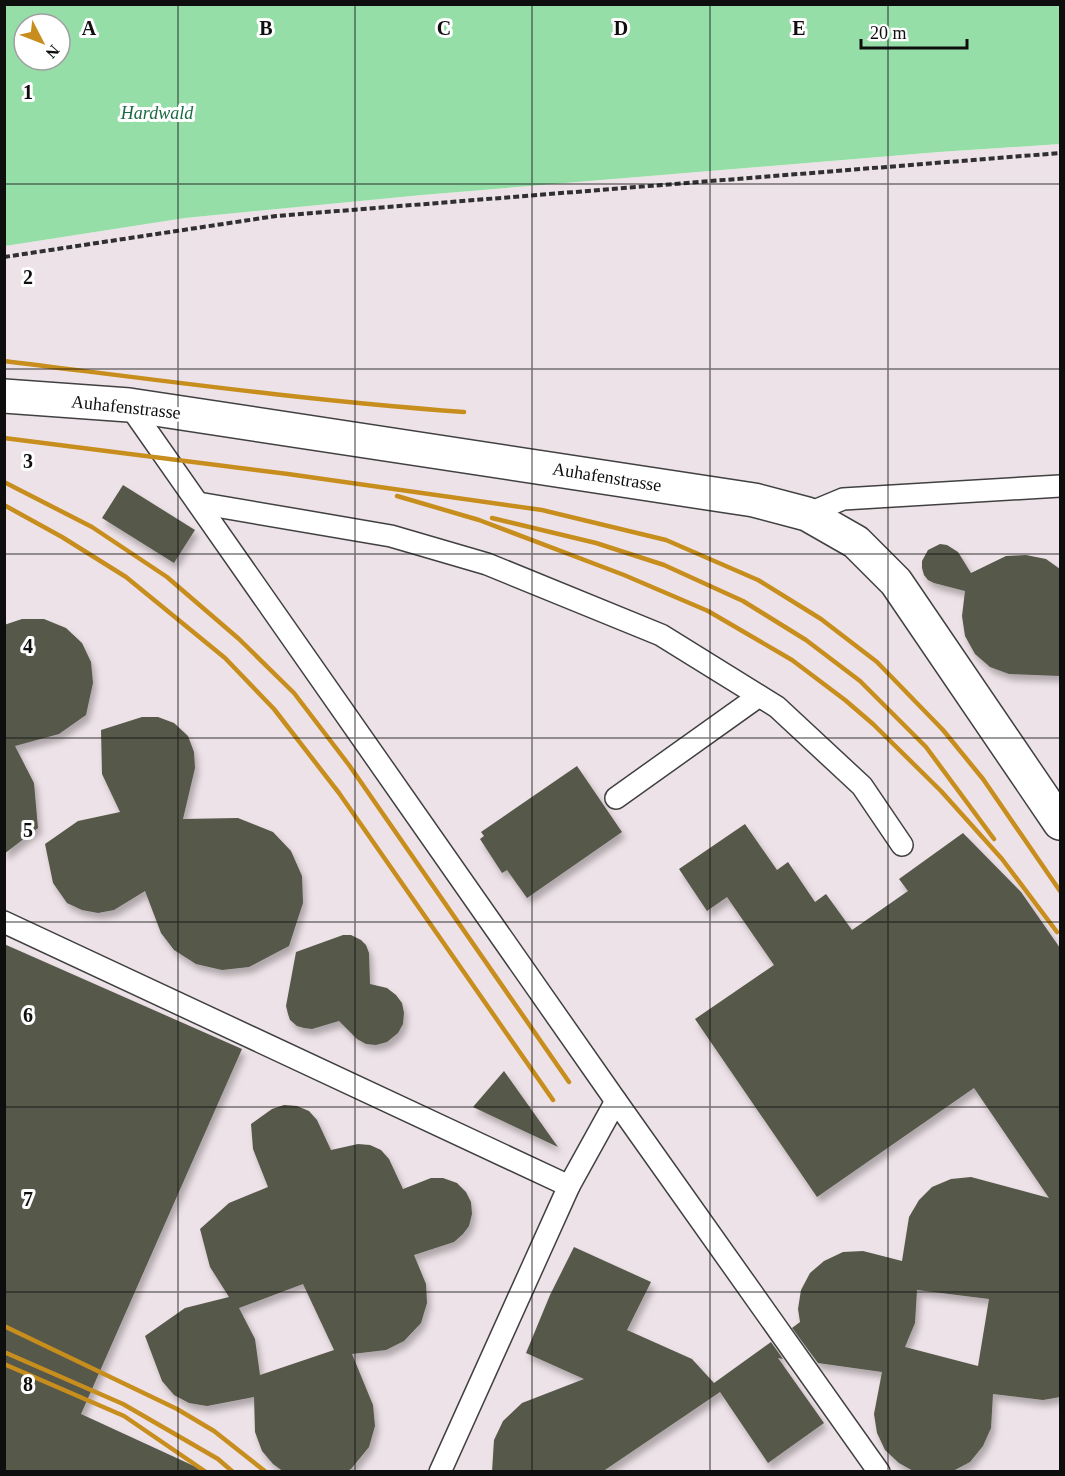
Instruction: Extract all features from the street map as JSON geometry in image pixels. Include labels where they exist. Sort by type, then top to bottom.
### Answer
[{"type":"street","name":"Auhafenstrasse","points":[[4,396],[129,405],[754,500],[807,514],[856,542],[896,582],[1060,823]]},
{"type":"lane","points":[[129,405],[616,1101],[879,1472]]},
{"type":"lane","points":[[807,514],[843,499],[1060,486]]},
{"type":"lane","points":[[198,503],[392,536],[487,564],[661,635],[777,707],[862,786],[902,845]]},
{"type":"lane","points":[[616,798],[759,696]]},
{"type":"lane","points":[[4,922],[569,1186]]},
{"type":"lane","points":[[440,1472],[569,1186],[616,1101]]},
{"type":"path","points":[[4,257],[276,216],[1060,153]]},
{"type":"shaded area","points":[[1060,144],[1060,1471],[5,1472],[5,246],[185,218],[422,195]]},
{"type":"green space","name":"Hardwald","points":[[5,4],[1060,5],[1060,144],[422,195],[185,218],[5,246]]},
{"type":"building","points":[[123,485],[195,530],[174,563],[102,518]]},
{"type":"building","points":[[940,544],[947,545],[958,552],[971,573],[1006,556],[1026,555],[1046,559],[1060,569],[1060,676],[1009,674],[990,667],[975,654],[965,636],[962,616],[965,591],[934,583],[924,575],[922,561],[928,550]]},
{"type":"building","points":[[22,619],[44,619],[66,628],[82,643],[91,662],[93,683],[86,715],[59,734],[15,746],[34,783],[38,828],[4,854],[4,625]]},
{"type":"building","points":[[142,717],[158,717],[174,723],[188,736],[194,752],[195,768],[183,819],[238,818],[273,832],[291,851],[302,876],[303,903],[289,946],[249,967],[222,970],[196,964],[174,950],[161,933],[145,891],[114,910],[98,913],[82,910],[67,903],[53,883],[45,844],[78,821],[120,812],[102,774],[101,730]]},
{"type":"building","points":[[577,766],[622,832],[527,898],[507,870],[502,873],[480,839],[484,836],[481,832]]},
{"type":"building","points":[[745,824],[777,870],[788,862],[815,902],[826,894],[852,930],[908,891],[899,879],[963,833],[1021,892],[1060,948],[1060,1397],[1043,1400],[993,1394],[991,1428],[983,1446],[970,1462],[953,1471],[915,1472],[899,1463],[885,1450],[877,1433],[874,1414],[882,1372],[818,1363],[792,1328],[800,1322],[798,1309],[801,1290],[810,1273],[824,1261],[843,1252],[863,1251],[902,1261],[909,1217],[919,1200],[932,1187],[951,1179],[971,1177],[1049,1198],[974,1088],[817,1197],[695,1019],[774,965],[727,897],[707,911],[679,869]],"holes":[[[917,1290],[989,1299],[978,1366],[905,1347],[915,1323]]]},
{"type":"building","points":[[343,935],[351,935],[366,945],[369,953],[370,984],[387,988],[402,1003],[403,1024],[398,1033],[387,1042],[376,1045],[366,1044],[357,1039],[339,1021],[312,1029],[297,1026],[290,1020],[286,1006],[296,952]]},
{"type":"building","points":[[4,944],[242,1049],[81,1414],[207,1472],[4,1472]]},
{"type":"building","points":[[504,1071],[558,1147],[473,1107]]},
{"type":"building","points":[[284,1105],[297,1106],[309,1111],[317,1120],[331,1150],[358,1144],[370,1145],[381,1150],[389,1159],[403,1189],[431,1178],[443,1178],[457,1183],[466,1192],[471,1202],[472,1214],[469,1226],[463,1234],[454,1242],[414,1255],[426,1284],[427,1303],[421,1323],[404,1341],[386,1350],[352,1354],[373,1405],[375,1426],[369,1447],[351,1469],[345,1472],[284,1472],[273,1464],[262,1451],[255,1432],[254,1397],[207,1406],[189,1403],[174,1395],[162,1381],[145,1336],[185,1308],[229,1297],[210,1267],[200,1229],[229,1203],[268,1187],[253,1149],[251,1124],[272,1109]],"holes":[[[303,1284],[334,1350],[260,1375],[255,1339],[239,1308]]]},
{"type":"building","points":[[574,1247],[651,1282],[627,1330],[692,1359],[714,1383],[771,1342],[783,1359],[778,1358],[824,1423],[768,1463],[720,1392],[602,1472],[492,1472],[494,1440],[503,1421],[522,1403],[584,1379],[526,1353],[550,1295]]},
{"type":"railway","points":[[4,361],[291,396],[464,412]]},
{"type":"railway","points":[[4,438],[288,474],[542,510],[666,540],[758,580],[821,619],[877,662],[943,730],[983,779],[1060,891]]},
{"type":"railway","points":[[4,482],[92,527],[167,577],[239,639],[294,693],[349,765],[569,1082]]},
{"type":"railway","points":[[397,496],[479,520],[624,575],[708,611],[792,660],[873,724],[941,791],[1002,859],[1057,932]]},
{"type":"railway","points":[[4,505],[62,537],[126,577],[225,658],[274,709],[339,793],[553,1100]]},
{"type":"railway","points":[[492,518],[596,543],[664,565],[743,601],[806,640],[860,681],[926,747],[994,839]]},
{"type":"railway","points":[[4,1326],[177,1409],[214,1431],[266,1472]]},
{"type":"railway","points":[[4,1352],[123,1404],[218,1459],[233,1472]]},
{"type":"railway","points":[[4,1364],[124,1416],[206,1472]]}]
